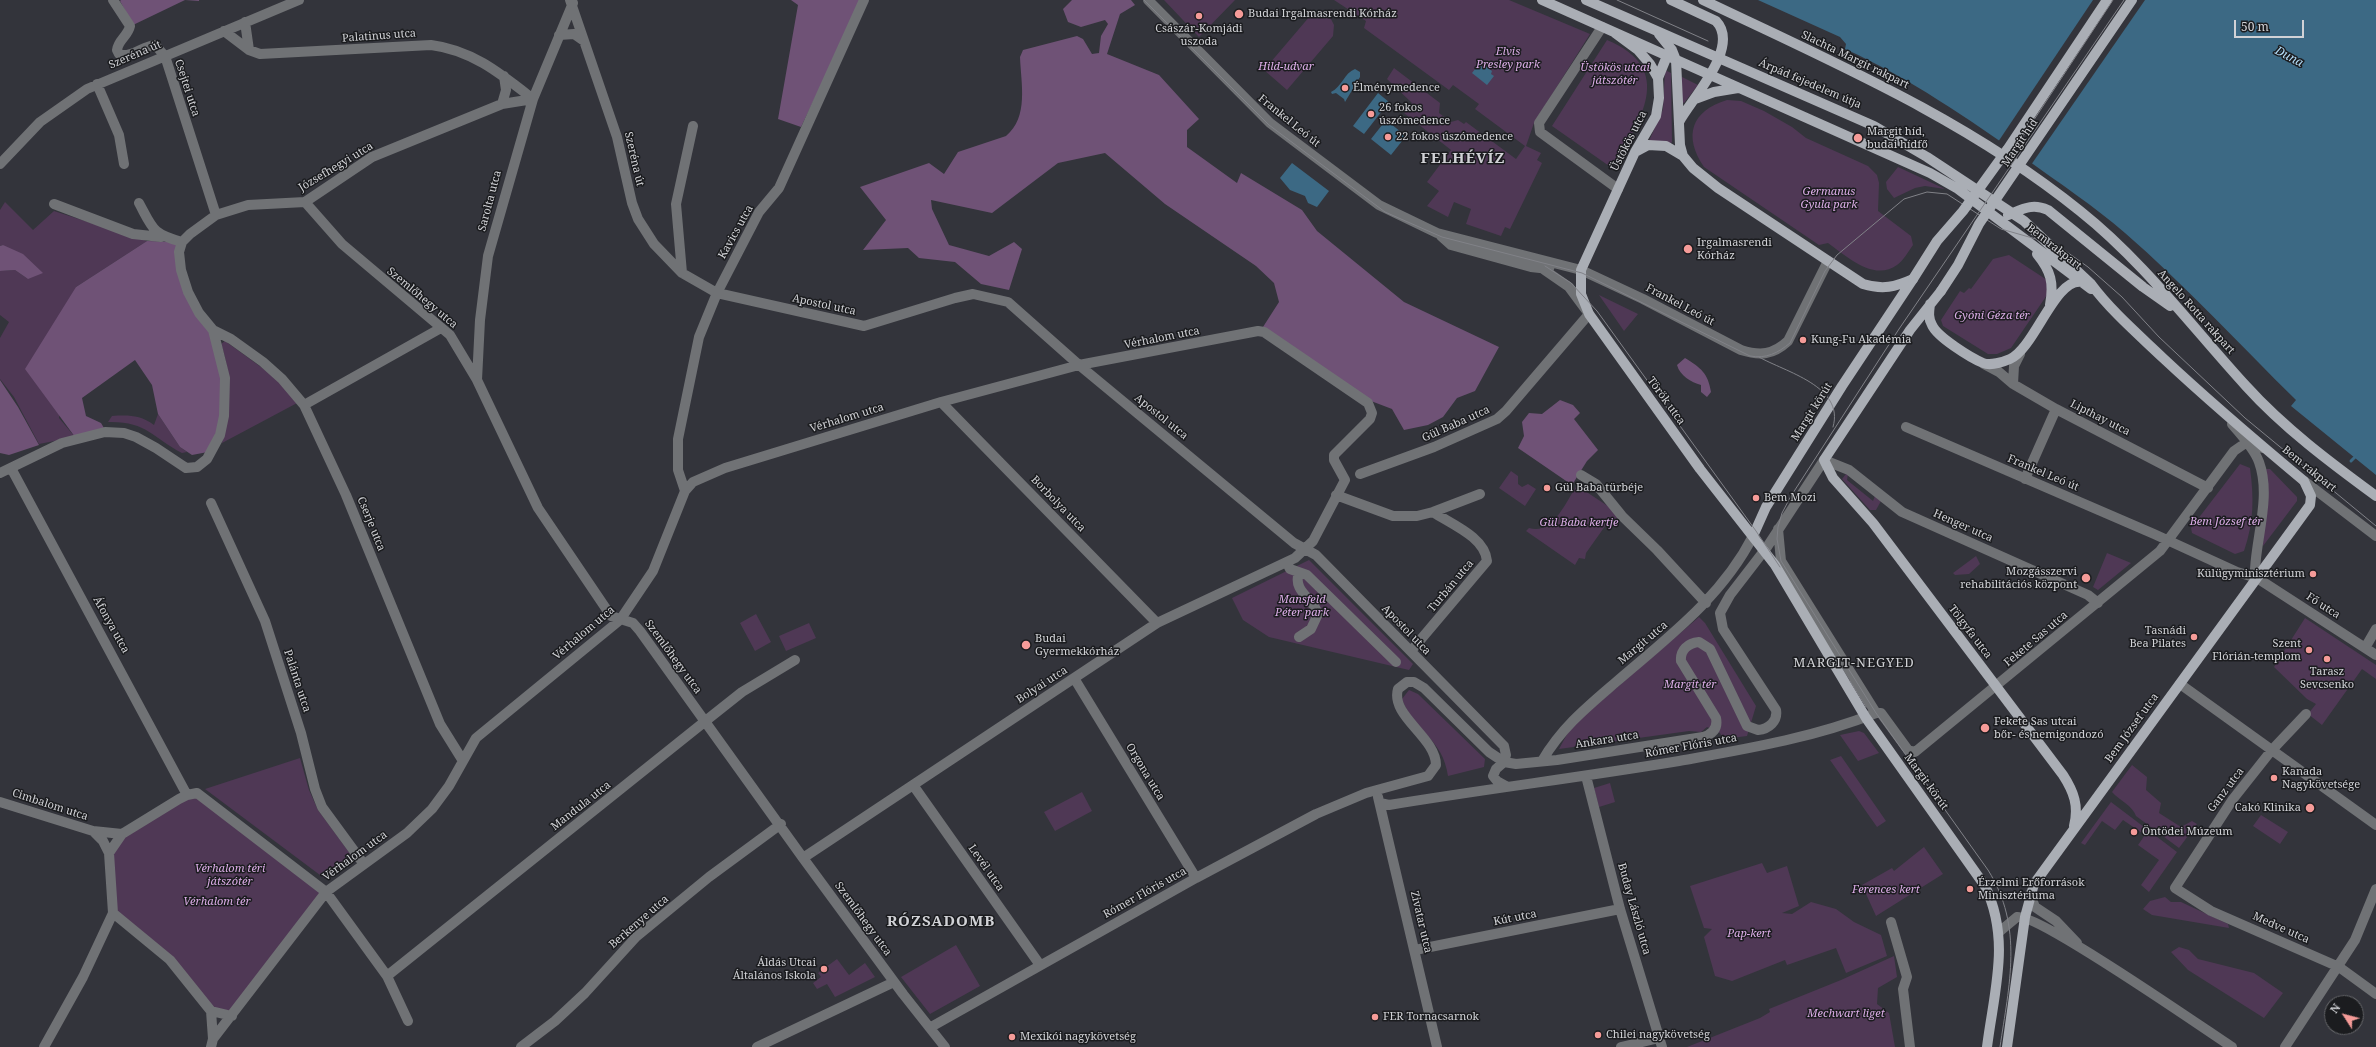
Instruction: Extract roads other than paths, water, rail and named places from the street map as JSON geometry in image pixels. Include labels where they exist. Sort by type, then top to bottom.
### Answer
[{"type":"main road","points":[[1542,0],[1614,33],[1672,55],[1709,75],[1930,173],[1958,189],[1997,218],[2013,213],[2026,206],[2038,206],[2048,210],[2143,287],[2177,309]]},
{"type":"main road","name":"Árpád fejedelem útja","points":[[1586,0],[1874,126],[2013,213]]},
{"type":"main road","points":[[1671,0],[1710,17],[1721,26],[1724,41],[1719,58],[1695,99],[1679,122]]},
{"type":"main road","name":"Slachta Margit rakpart","points":[[1702,0],[1894,91],[1993,149]]},
{"type":"main road","name":"Margit híd","points":[[1902,287],[1913,279],[1937,241],[1963,211],[1995,168],[2107,0]]},
{"type":"main road","name":"Margit híd","points":[[1931,304],[1958,265],[1983,217],[2132,0]]},
{"type":"main road","points":[[1655,30],[1672,55],[1683,156]]},
{"type":"main road","points":[[1614,33],[1642,54],[1658,78],[1672,55],[1697,48]]},
{"type":"main road","name":"Üstökös utca","points":[[1581,270],[1635,152],[1656,116],[1659,98],[1658,78]]},
{"type":"main road","points":[[1695,99],[1714,92],[1739,88]]},
{"type":"main road","points":[[1635,152],[1657,144],[1666,146],[1683,156],[1693,168],[1718,188],[1863,284],[1880,289],[1902,287]]},
{"type":"main road","name":"Angelo Rotta rakpart","points":[[1993,149],[2033,176],[2081,212],[2138,266],[2247,388],[2287,425],[2376,496]]},
{"type":"main road","name":"Bem rakpart","points":[[2013,213],[2091,284],[2098,294],[2144,340],[2228,419],[2268,450],[2304,481]]},
{"type":"main road","name":"Bem rakpart","points":[[1997,218],[2078,281],[2098,294]]},
{"type":"main road","points":[[2025,240],[2046,265],[2050,274],[2053,291],[2049,310]]},
{"type":"main road","name":"Török utca","points":[[1581,270],[1581,294],[1589,314],[1700,469],[1753,536]]},
{"type":"main road","points":[[1931,304],[1929,316],[1936,332],[1984,364],[2010,360],[2020,354],[2049,310],[2067,287],[2078,281],[2091,284]]},
{"type":"main road","name":"Margit körút","points":[[1902,287],[1766,507],[1753,536],[1764,550],[1866,718],[1976,871],[1992,901],[1999,932],[1998,965],[1987,1047]]},
{"type":"main road","points":[[1824,460],[1910,330],[1931,304]]},
{"type":"main road","name":"Tölgyfa utca","points":[[1824,460],[1833,478],[1873,523],[2071,787],[2077,808],[2074,828]]},
{"type":"main road","points":[[2257,578],[2310,505],[2311,496],[2304,481]]},
{"type":"main road","name":"Bem József utca","points":[[2030,894],[2039,875],[2257,578]]},
{"type":"main road","points":[[2007,1047],[2025,917],[2030,894]]},
{"type":"street","name":"Csejtei utca","points":[[113,0],[130,26],[129,32],[118,45],[117,50],[123,56],[155,45],[165,56],[216,215]]},
{"type":"street","name":"Szeréna út","points":[[0,164],[40,122],[67,102],[97,84],[299,0]]},
{"type":"street","name":"Kavics utca","points":[[685,491],[678,470],[678,440],[699,337],[717,293],[759,212],[779,188],[864,0]]},
{"type":"street","name":"Frankel Leó út","points":[[1148,0],[1252,106],[1280,131],[1379,205],[1437,233],[1581,270],[1643,299],[1741,350],[1754,354],[1770,353],[1788,341],[1828,261]]},
{"type":"street","name":"Szeréna út","points":[[572,2],[617,137],[632,203],[638,219],[654,244],[682,273],[717,293]]},
{"type":"street","name":"Sarolta utca","points":[[477,380],[480,320],[488,256],[533,99],[572,2]]},
{"type":"street","points":[[245,22],[249,50]]},
{"type":"street","points":[[1602,27],[1539,123],[1539,128],[1540,132],[1618,189]]},
{"type":"street","name":"Palatinus utca","points":[[224,30],[249,50],[260,54],[437,46],[449,47],[467,54],[504,76],[533,99]]},
{"type":"street","points":[[559,35],[574,34],[584,41]]},
{"type":"street","points":[[502,104],[506,90],[504,76]]},
{"type":"street","points":[[97,84],[119,135],[124,164]]},
{"type":"street","name":"Józsefhegyi utca","points":[[182,242],[190,234],[216,215],[248,205],[305,202],[372,157],[502,104],[533,99]]},
{"type":"street","points":[[682,273],[676,204],[693,126]]},
{"type":"street","name":"Szemlőhegy utca","points":[[305,202],[342,244],[450,335],[477,380],[538,508],[611,616],[633,623],[640,631],[704,722],[781,824],[894,982],[931,1027],[945,1047]]},
{"type":"street","points":[[139,203],[150,225],[160,237]]},
{"type":"street","points":[[0,473],[62,443],[105,432],[124,433],[136,437],[186,468],[197,467],[213,451],[220,435],[224,416],[225,378],[213,330],[199,313],[188,292],[181,270],[179,252],[182,242],[160,237],[133,234],[54,204]]},
{"type":"street","name":"Frankel Leó út","points":[[1437,233],[1451,245],[1543,269],[1581,270]]},
{"type":"street","name":"Frankel Leó út","points":[[1543,269],[1569,287],[1589,314]]},
{"type":"street","name":"Apostol utca","points":[[717,293],[864,326],[955,298],[973,294],[1008,302],[1079,365],[1304,549],[1316,555],[1504,746],[1506,755],[1504,762]]},
{"type":"street","name":"Gül Baba utca","points":[[1360,474],[1434,447],[1496,419],[1506,411],[1589,314]]},
{"type":"street","points":[[304,405],[441,328]]},
{"type":"street","name":"Cserje utca","points":[[213,330],[231,339],[262,362],[282,379],[304,405],[346,495],[440,724],[463,761]]},
{"type":"street","name":"Vérhalom utca","points":[[326,892],[407,833],[432,809],[449,786],[476,738],[620,620],[654,571],[685,491],[693,482],[726,468],[941,402],[1079,365],[1258,331],[1264,332],[1368,404],[1371,408],[1372,414],[1370,419],[1334,455],[1334,460],[1345,480],[1313,541],[1304,549]]},
{"type":"street","points":[[2013,384],[2014,366],[2020,354]]},
{"type":"street","name":"Lipthay utca","points":[[1984,364],[1999,372],[2013,384],[2056,409],[2208,488]]},
{"type":"street","name":"Borbolya utca","points":[[941,402],[1157,623]]},
{"type":"street","points":[[2026,479],[2056,409]]},
{"type":"street","name":"Bem rakpart","points":[[2228,419],[2247,442]]},
{"type":"street","name":"Frankel Leó út","points":[[1906,427],[2170,540]]},
{"type":"street","points":[[2247,442],[2258,461],[2262,479],[2263,503],[2255,564],[2257,578],[2237,572],[2170,540],[2234,451],[2247,442],[2256,444],[2268,450]]},
{"type":"street","points":[[1764,550],[1824,460]]},
{"type":"street","name":"Henger utca","points":[[1824,460],[1849,470],[1902,512],[2088,595],[2098,603]]},
{"type":"street","name":"Áfonya utca","points":[[11,468],[187,795]]},
{"type":"street","points":[[1581,475],[1596,484],[1622,516],[1657,550],[1706,603]]},
{"type":"street","name":"Bem rakpart","points":[[2304,481],[2376,536]]},
{"type":"street","points":[[1336,495],[1392,516],[1417,516],[1433,512],[1480,494]]},
{"type":"street","name":"Palánta utca","points":[[211,503],[265,621],[301,733],[315,789],[322,807],[363,864]]},
{"type":"street","name":"Turbán utca","points":[[1410,651],[1487,561],[1486,554],[1480,544],[1433,512]]},
{"type":"street","name":"Margit körút","points":[[1778,528],[1781,561],[1876,713],[1881,713],[1908,750],[1915,752]]},
{"type":"street","name":"Margit utca","points":[[1542,761],[1556,738],[1572,719],[1683,625],[1706,603],[1747,548],[1753,536]]},
{"type":"street","name":"Fekete Sas utca","points":[[1915,752],[1997,687],[2160,552],[2170,540]]},
{"type":"street","name":"Bolyai utca","points":[[804,858],[1157,623],[1287,563],[1304,549]]},
{"type":"street","name":"Ankara utca","points":[[1436,759],[1430,746],[1397,702],[1398,689],[1407,682],[1414,682],[1424,688],[1488,752],[1504,762],[1516,764],[1596,755],[1697,738],[1711,734],[1717,725],[1716,718],[1681,661],[1683,650],[1696,643],[1708,647],[1745,722],[1750,727],[1758,730],[1766,728],[1772,724],[1776,710],[1722,629],[1719,618],[1722,607],[1764,550]]},
{"type":"street","points":[[1287,563],[1290,569],[1311,578],[1396,662]]},
{"type":"street","points":[[1299,573],[1297,579],[1300,589],[1317,608],[1318,614],[1311,629],[1299,638]]},
{"type":"street","name":"Fő utca","points":[[2257,578],[2376,655]]},
{"type":"street","points":[[2365,648],[2376,629]]},
{"type":"street","name":"Mandula utca","points":[[387,976],[742,692],[795,660]]},
{"type":"street","name":"Orgona utca","points":[[1074,678],[1196,878]]},
{"type":"street","points":[[2180,684],[2271,751],[2376,825]]},
{"type":"street","name":"Rómer Flóris utca","points":[[1380,803],[1389,805],[1506,786],[1586,776],[1761,746],[1804,736],[1866,718],[1876,713]]},
{"type":"street","name":"Ganz utca","points":[[2175,888],[2230,804],[2271,751],[2306,714]]},
{"type":"street","name":"Rómer Flóris utca","points":[[931,1027],[1196,878],[1316,814],[1375,790],[1428,776],[1434,769],[1436,759]]},
{"type":"street","points":[[1504,762],[1496,769],[1493,776],[1497,782],[1506,786]]},
{"type":"street","name":"Buday László utca","points":[[1586,776],[1620,909],[1660,1042]]},
{"type":"street","name":"Levél utca","points":[[913,785],[1040,965]]},
{"type":"street","points":[[1375,790],[1380,803]]},
{"type":"street","points":[[44,1047],[83,977],[113,913],[109,853],[122,834],[187,795],[197,793],[326,892],[387,976],[408,1021]]},
{"type":"street","name":"Cimbalom utca","points":[[0,802],[93,831],[122,834]]},
{"type":"street","name":"Zivatar utca","points":[[1380,803],[1437,1047]]},
{"type":"street","name":"Berkenye utca","points":[[521,1047],[555,1021],[585,993],[636,937],[709,877],[781,824]]},
{"type":"street","name":"Cimbalom utca","points":[[93,831],[104,841],[109,853]]},
{"type":"street","name":"Medve utca","points":[[2175,888],[2211,911],[2339,967],[2376,994]]},
{"type":"street","points":[[2285,1047],[2339,967],[2355,940],[2376,889]]},
{"type":"street","points":[[212,1043],[223,1024],[232,1016],[326,892]]},
{"type":"street","points":[[2030,894],[2035,907],[2067,931],[2084,950]]},
{"type":"street","name":"Kút utca","points":[[1415,950],[1620,909]]},
{"type":"street","points":[[113,913],[170,960],[211,1011],[212,1043]]},
{"type":"street","points":[[1999,932],[2014,919],[2025,917],[2047,927],[2232,1047]]},
{"type":"street","points":[[1891,922],[1907,977],[1903,989],[1910,1047]]},
{"type":"street","points":[[758,1047],[894,982]]},
{"type":"street","points":[[211,1011],[232,1016]]},
{"type":"street","points":[[1621,1047],[1660,1042]]},
{"type":"water","name":"Duna","points":[[1758,0],[2376,0],[2376,475],[2291,406],[2296,400],[2169,273],[2101,213],[2026,159],[1938,100],[1893,73],[1845,49],[1846,44],[1840,37]]},
{"type":"water","points":[[1479,64],[1482,67],[1484,65],[1492,71],[1491,74],[1494,76],[1487,85],[1472,73]]},
{"type":"water","name":"Élménymedence","points":[[1355,69],[1360,72],[1360,77],[1345,102],[1344,99],[1336,93],[1332,94],[1331,92],[1338,87],[1351,71]]},
{"type":"water","name":"26 fokos úszómedence","points":[[1378,93],[1389,102],[1364,134],[1353,126]]},
{"type":"water","name":"22 fokos úszómedence","points":[[1386,120],[1406,136],[1391,155],[1371,139]]},
{"type":"water","points":[[1292,163],[1329,191],[1317,207],[1308,203],[1305,196],[1290,190],[1280,178]]},
{"type":"waterway","points":[[2351,461],[2357,455]]},
{"type":"tram line","points":[[1144,0],[1269,125],[1385,212],[1442,237],[1582,273],[1750,356],[1767,356],[1781,350],[1790,343],[1825,271],[1837,255],[1904,199],[1927,192],[1947,194],[2001,229],[2057,245],[2088,267],[2122,297],[2159,337],[2245,418],[2376,526]]},
{"type":"tram line","points":[[1617,0],[1708,41]]},
{"type":"tram line","points":[[2016,147],[2113,0]]},
{"type":"tram line","points":[[2000,1047],[2010,979],[2011,957],[2010,935],[2006,913],[1999,891],[1988,870],[1876,713],[1781,561],[1777,539],[1778,527],[1782,513],[1791,496],[1899,329],[2124,0]]},
{"type":"tram line","points":[[1545,266],[1571,283],[1597,311],[1756,531],[1780,567]]},
{"type":"tram line","points":[[1759,357],[1810,382],[1822,391],[1830,401],[1834,413],[1833,427]]},
{"type":"tram line","points":[[1850,681],[1866,707]]},
{"type":"place","name":"Budai Irgalmasrendi Kórház","points":[[1239,14]]},
{"type":"place","name":"Császár-Komjádi uszoda","points":[[1199,16]]},
{"type":"place","name":"Élménymedence","points":[[1345,88]]},
{"type":"place","name":"26 fokos úszómedence","points":[[1371,114]]},
{"type":"place","name":"22 fokos úszómedence","points":[[1388,137]]},
{"type":"place","name":"Margit híd, budai hídfő","points":[[1858,138]]},
{"type":"place","name":"Irgalmasrendi Kórház","points":[[1688,249]]},
{"type":"place","name":"Kung-Fu Akadémia","points":[[1803,340]]},
{"type":"place","name":"Gül Baba türbéje","points":[[1547,488]]},
{"type":"place","name":"Bem Mozi","points":[[1756,498]]},
{"type":"place","name":"Külügyminisztérium","points":[[2313,574]]},
{"type":"place","name":"Mozgásszervi rehabilitációs központ","points":[[2086,578]]},
{"type":"place","name":"Tasnádi Bea Pilates","points":[[2194,637]]},
{"type":"place","name":"Budai Gyermekkórház","points":[[1026,645]]},
{"type":"place","name":"Szent Flórián-templom","points":[[2309,650]]},
{"type":"place","name":"Tarasz Sevcsenko","points":[[2327,659]]},
{"type":"place","name":"Fekete Sas utcai bőr- és nemigondozó","points":[[1985,728]]},
{"type":"place","name":"Kanada Nagykövetsége","points":[[2274,778]]},
{"type":"place","name":"Cakó Klinika","points":[[2310,808]]},
{"type":"place","name":"Öntödei Múzeum","points":[[2134,832]]},
{"type":"place","name":"Érzelmi Erőforrások Minisztériuma","points":[[1970,889]]},
{"type":"place","name":"Áldás Utcai Általános Iskola","points":[[824,969]]},
{"type":"place","name":"FER Tornacsarnok","points":[[1375,1017]]},
{"type":"place","name":"Chilei nagykövetség","points":[[1598,1035]]},
{"type":"place","name":"Mexikói nagykövetség","points":[[1012,1037]]},
{"type":"district","name":"FELHÉVÍZ","points":[[1463,159]]},
{"type":"district","name":"MARGIT-NEGYED","points":[[1854,663]]},
{"type":"district","name":"RÓZSADOMB","points":[[941,922]]},
{"type":"park label","name":"Elvis Presley park","points":[[1508,58]]},
{"type":"park label","name":"Hild-udvar","points":[[1286,67]]},
{"type":"park label","name":"Üstökös utcai játszótér","points":[[1615,74]]},
{"type":"park label","name":"Germanus Gyula park","points":[[1829,198]]},
{"type":"park label","name":"Gyóni Géza tér","points":[[1992,316]]},
{"type":"park label","name":"Bem József tér","points":[[2226,522]]},
{"type":"park label","name":"Gül Baba kertje","points":[[1579,523]]},
{"type":"park label","name":"Mansfeld Péter park","points":[[1302,606]]},
{"type":"park label","name":"Margit tér","points":[[1690,685]]},
{"type":"park label","name":"Vérhalom téri játszótér","points":[[230,875]]},
{"type":"park label","name":"Ferences kert","points":[[1886,890]]},
{"type":"park label","name":"Vérhalom tér","points":[[217,902]]},
{"type":"park label","name":"Pap-kert","points":[[1749,934]]},
{"type":"park label","name":"Mechwart liget","points":[[1846,1014]]}]
